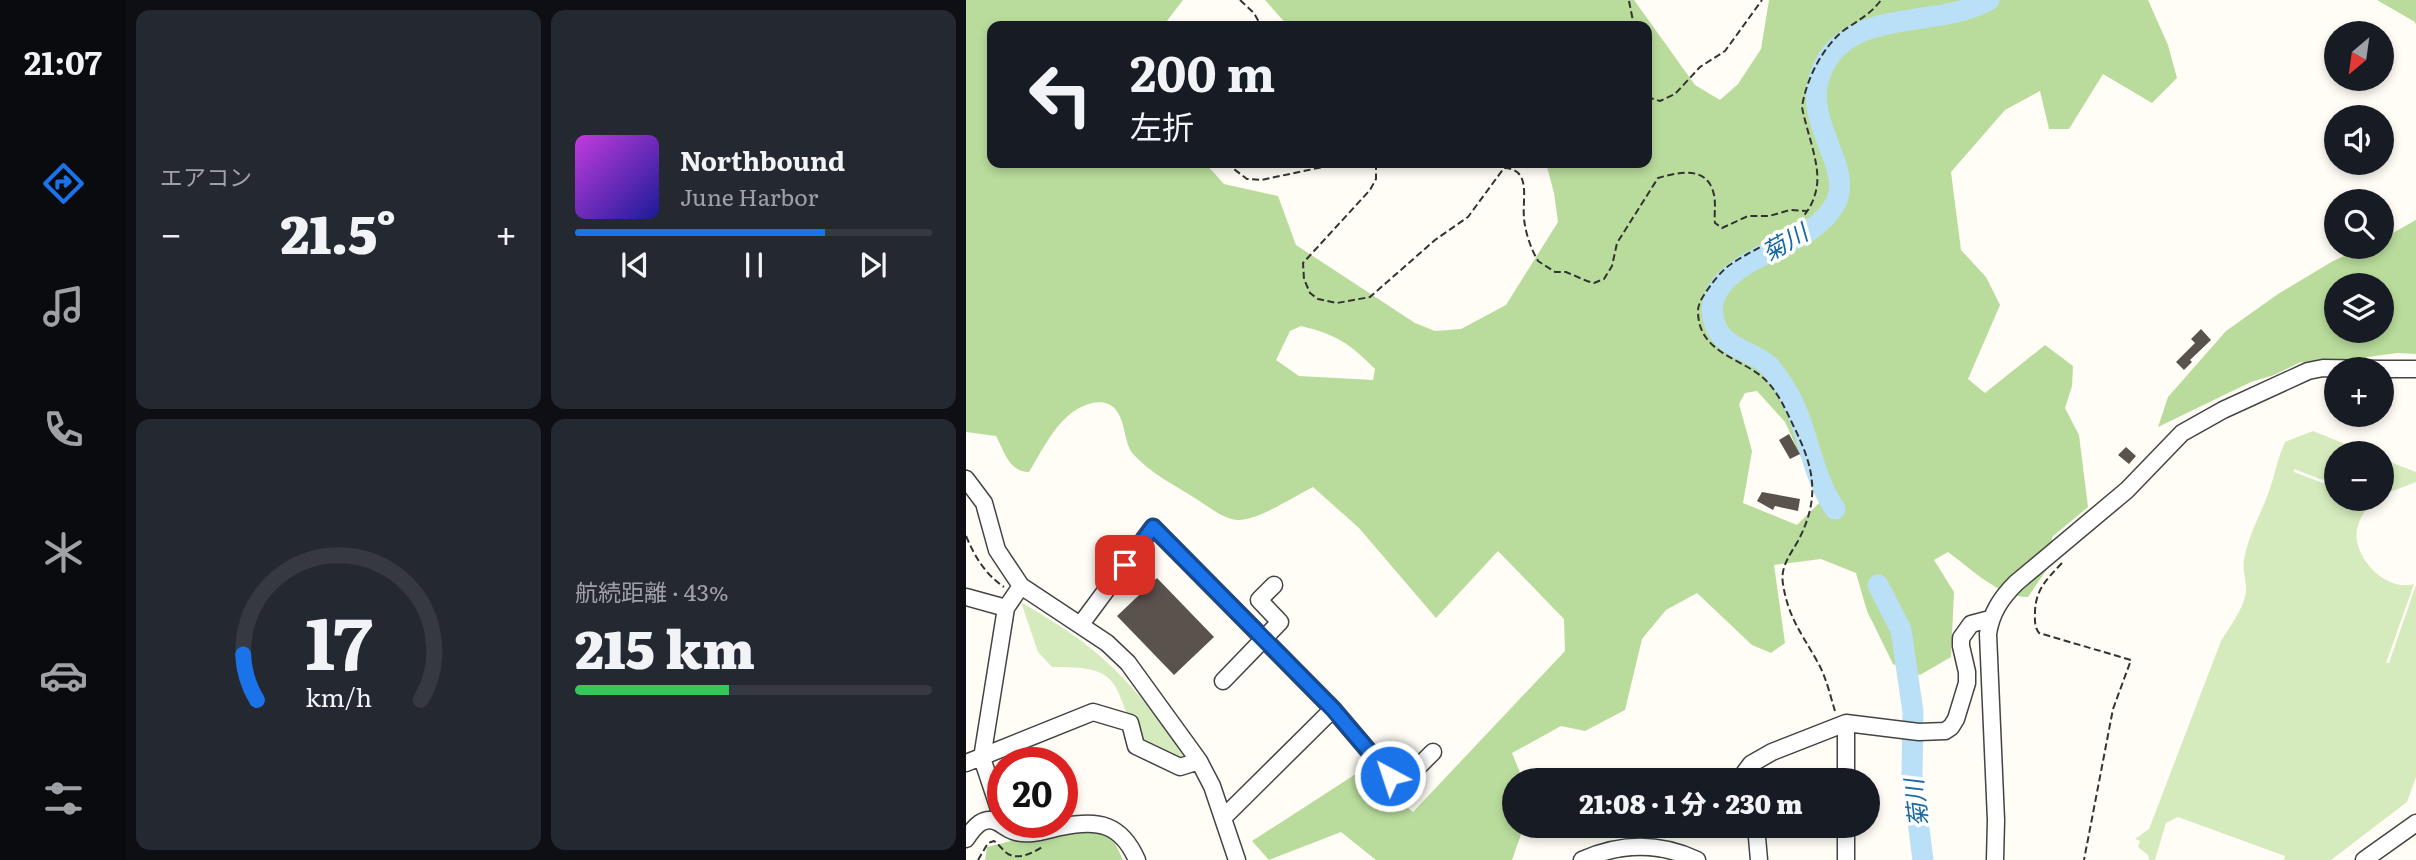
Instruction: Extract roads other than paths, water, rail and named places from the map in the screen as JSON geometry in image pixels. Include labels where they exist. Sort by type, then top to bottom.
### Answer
[{"type":"street","points":[[1995,860],[1996,820],[1988,634],[1990,620],[2001,598],[2015,583],[2127,489],[2182,433],[2223,410],[2308,371],[2324,368]]},
{"type":"street","points":[[2394,369],[2416,369]]},
{"type":"street","points":[[966,479],[984,503],[997,550],[1021,586],[1081,624],[1128,663],[1199,761],[1212,786],[1237,860]]},
{"type":"street","points":[[1081,624],[1153,527],[1333,709],[1390,776],[1408,777],[1433,752]]},
{"type":"street","points":[[1223,681],[1280,622],[1259,600],[1274,585]]},
{"type":"street","points":[[987,786],[974,760],[1006,608],[1021,586]]},
{"type":"street","points":[[966,597],[1006,608]]},
{"type":"street","points":[[1748,768],[1772,752],[1842,724],[1913,732],[1945,731],[1956,719],[1966,683],[1967,672],[1961,638],[1971,624],[1990,620]]},
{"type":"street","points":[[1223,818],[1333,709]]},
{"type":"street","points":[[974,760],[1093,712],[1130,723],[1136,746],[1180,766],[1199,761]]},
{"type":"street","points":[[1842,724],[1845,768]]},
{"type":"street","points":[[966,839],[972,829],[987,820]]},
{"type":"street","points":[[1078,826],[1091,824],[1119,832],[1137,860]]},
{"type":"street","points":[[2364,860],[2416,824]]},
{"type":"street","points":[[1757,838],[1759,860]]},
{"type":"street","points":[[1846,838],[1846,860]]},
{"type":"street","points":[[1582,860],[1609,850],[1637,846],[1666,848],[1697,860]]},
{"type":"waterway","name":"菊川","points":[[1835,509],[1819,478],[1789,394],[1769,366],[1723,337],[1714,321],[1714,299],[1720,287],[1735,272],[1747,263],[1803,235],[1826,216],[1835,204],[1839,177],[1816,98],[1818,82],[1829,57],[1845,41],[1866,30],[1967,9],[1989,0]]},
{"type":"waterway","name":"菊川","points":[[1878,585],[1901,630],[1913,712],[1912,775],[1923,860]]}]
